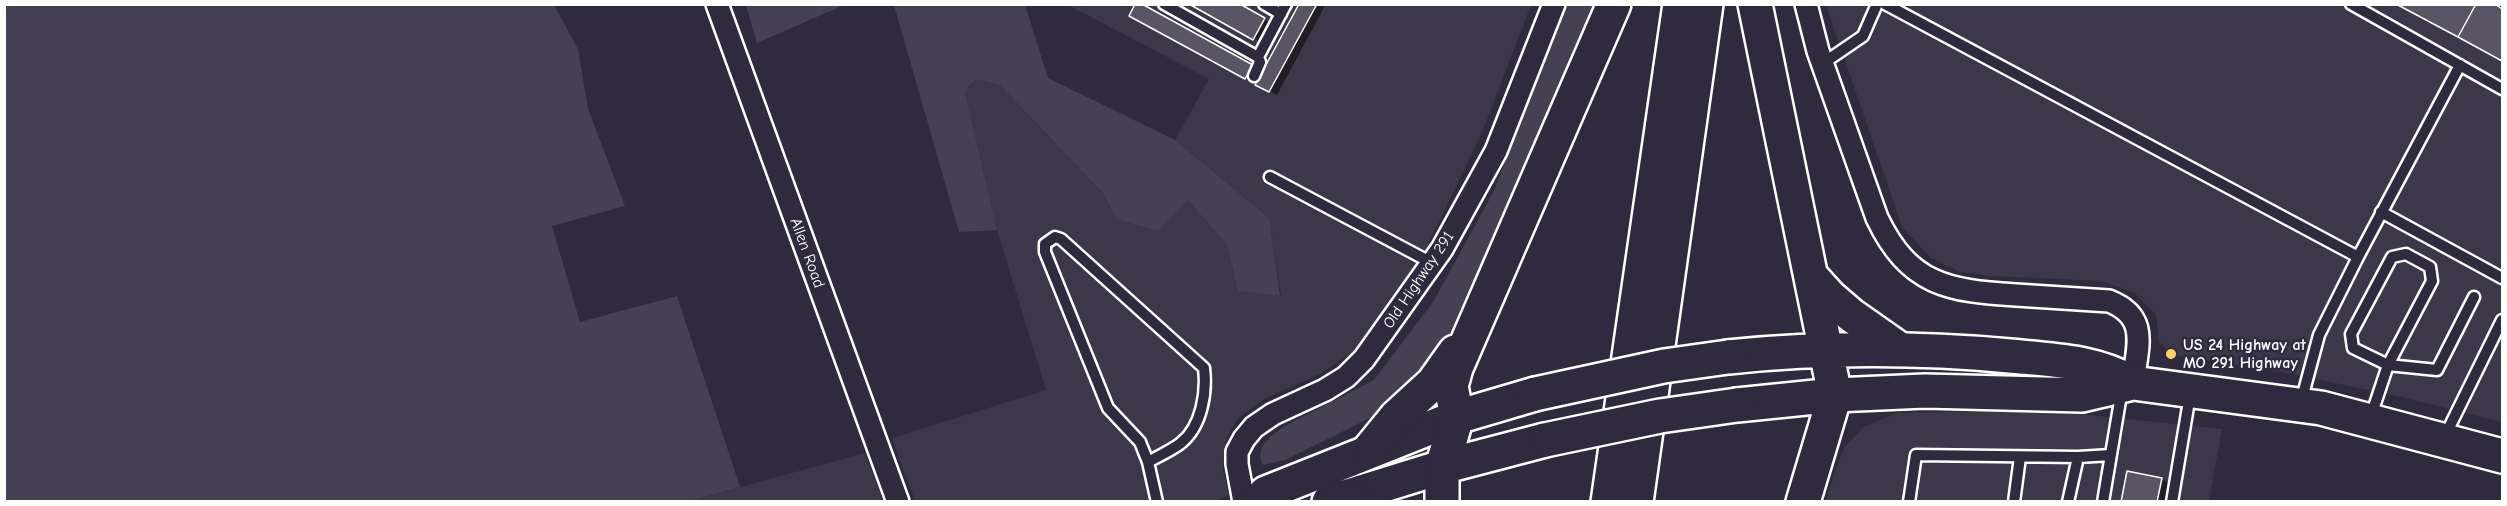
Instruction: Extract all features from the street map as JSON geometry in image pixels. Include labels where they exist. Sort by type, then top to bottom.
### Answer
[{"type":"main road","points":[[1442,501],[1442,467],[1457,417],[1451,386],[1456,368],[1614,4]]},
{"type":"main road","points":[[1608,501],[1680,4]]},
{"type":"main road","points":[[1636,501],[1706,4]]},
{"type":"main road","points":[[1755,4],[1835,395],[1803,501]]},
{"type":"main road","points":[[1811,276],[1851,315],[1898,348]]},
{"type":"main road","points":[[1369,450],[1396,417],[1433,383],[1477,318]]},
{"type":"main road","points":[[1257,501],[1266,493],[1369,450],[1457,417],[1535,394],[1664,366],[1728,357],[1827,349],[1898,348],[2097,366],[2117,374],[2128,384]]},
{"type":"main road","points":[[1343,500],[1442,467],[1545,440],[1660,416],[1737,405],[1872,393],[1989,392],[2082,395],[2128,384],[2191,390],[2300,405],[2369,420],[2502,456]]},
{"type":"main road","points":[[1819,452],[1845,419],[1872,393]]},
{"type":"street","name":"Allen Road","points":[[717,4],[898,501]]},
{"type":"street","points":[[1806,4],[1822,64],[1877,218],[1888,240],[1903,259],[1924,276],[1948,288],[1973,292],[2109,301],[2123,306],[2134,317],[2138,336],[2128,384]]},
{"type":"street","name":"Old Highway 291","points":[[1244,501],[1237,452],[1244,440],[1254,428],[1273,414],[1347,377],[1364,359],[1432,263],[1469,204],[1523,88],[1549,6]]},
{"type":"lane","points":[[1164,4],[1258,57],[1260,62],[1254,76]]},
{"type":"lane","points":[[1258,57],[1284,9],[1264,4]]},
{"type":"lane","points":[[1822,64],[1863,36],[1877,4]]},
{"type":"lane","points":[[1885,4],[2358,256]]},
{"type":"lane","points":[[2351,4],[2502,89]]},
{"type":"lane","points":[[2300,405],[2319,335],[2358,256],[2460,65]]},
{"type":"lane","points":[[1269,177],[1432,263]]},
{"type":"lane","points":[[2381,213],[2502,278]]},
{"type":"lane","points":[[1148,462],[1182,442],[1196,424],[1204,399],[1204,368],[1061,239],[1055,237],[1045,244],[1045,252],[1108,408],[1140,442],[1148,462],[1157,501]]},
{"type":"lane","points":[[2369,420],[2388,365],[2432,281],[2430,267],[2406,254],[2392,257],[2351,334],[2354,348],[2388,365],[2437,370],[2474,297]]},
{"type":"lane","points":[[2444,439],[2497,342],[2502,320]]},
{"type":"lane","points":[[2103,501],[2128,384]]},
{"type":"lane","points":[[2172,501],[2191,390]]},
{"type":"lane","points":[[1909,501],[1916,455],[2078,457],[2111,455]]},
{"type":"lane","points":[[2014,501],[2020,457]]},
{"type":"lane","points":[[2068,501],[2078,457]]},
{"type":"shaded area","points":[[746,4],[844,5],[757,43]]},
{"type":"shaded area","points":[[4,5],[554,5],[578,49],[588,109],[625,206],[552,226],[580,322],[677,296],[740,487],[686,502],[5,501]]},
{"type":"shaded area","points":[[894,5],[1025,5],[1048,78],[1175,140],[1269,218],[1280,296],[1238,291],[1227,245],[1188,200],[1158,231],[1117,219],[1102,192],[1000,85],[975,79],[965,92],[997,230],[959,232]]},
{"type":"shaded area","points":[[1068,5],[1531,5],[1483,130],[1417,268],[1353,352],[1320,374],[1266,398],[1238,418],[1226,440],[1223,470],[1229,495],[1213,502],[915,501],[892,438],[1046,390],[997,230],[965,92],[975,79],[1000,85],[1102,192],[1117,219],[1188,200],[1227,245],[1238,291],[1281,296],[1269,218],[1175,140],[1209,79]]},
{"type":"shaded area","points":[[1566,5],[1598,5],[1511,210],[1450,333],[1419,378],[1376,415],[1285,460],[1263,465],[1260,453],[1262,448],[1283,427],[1374,380],[1433,302],[1494,191]]},
{"type":"shaded area","points":[[1826,5],[2502,5],[2502,422],[2397,396],[2288,373],[2173,355],[2159,342],[2156,315],[2135,293],[2102,281],[1992,276],[1960,272],[1931,258],[1902,227]]},
{"type":"shaded area","points":[[2041,410],[2222,429],[2209,501],[1825,502],[1843,449],[1864,427],[1896,413]]},
{"type":"shaded area","points":[[865,453],[883,501],[686,502]]},
{"type":"building","points":[[1135,4],[1142,4],[1253,65],[1245,79],[1129,16]]},
{"type":"building","points":[[1189,4],[1240,4],[1265,18],[1253,40]]},
{"type":"building","points":[[1299,4],[1317,4],[1269,92],[1255,85]]},
{"type":"building","points":[[2396,4],[2476,4],[2458,37]]},
{"type":"building","points":[[2476,4],[2495,4],[2502,9],[2502,61],[2458,37]]},
{"type":"building","points":[[2127,471],[2162,478],[2157,502],[2121,502]]},
{"type":"place","name":"US 24 Highway at MO 291 Highway","points":[[2171,354]]}]
